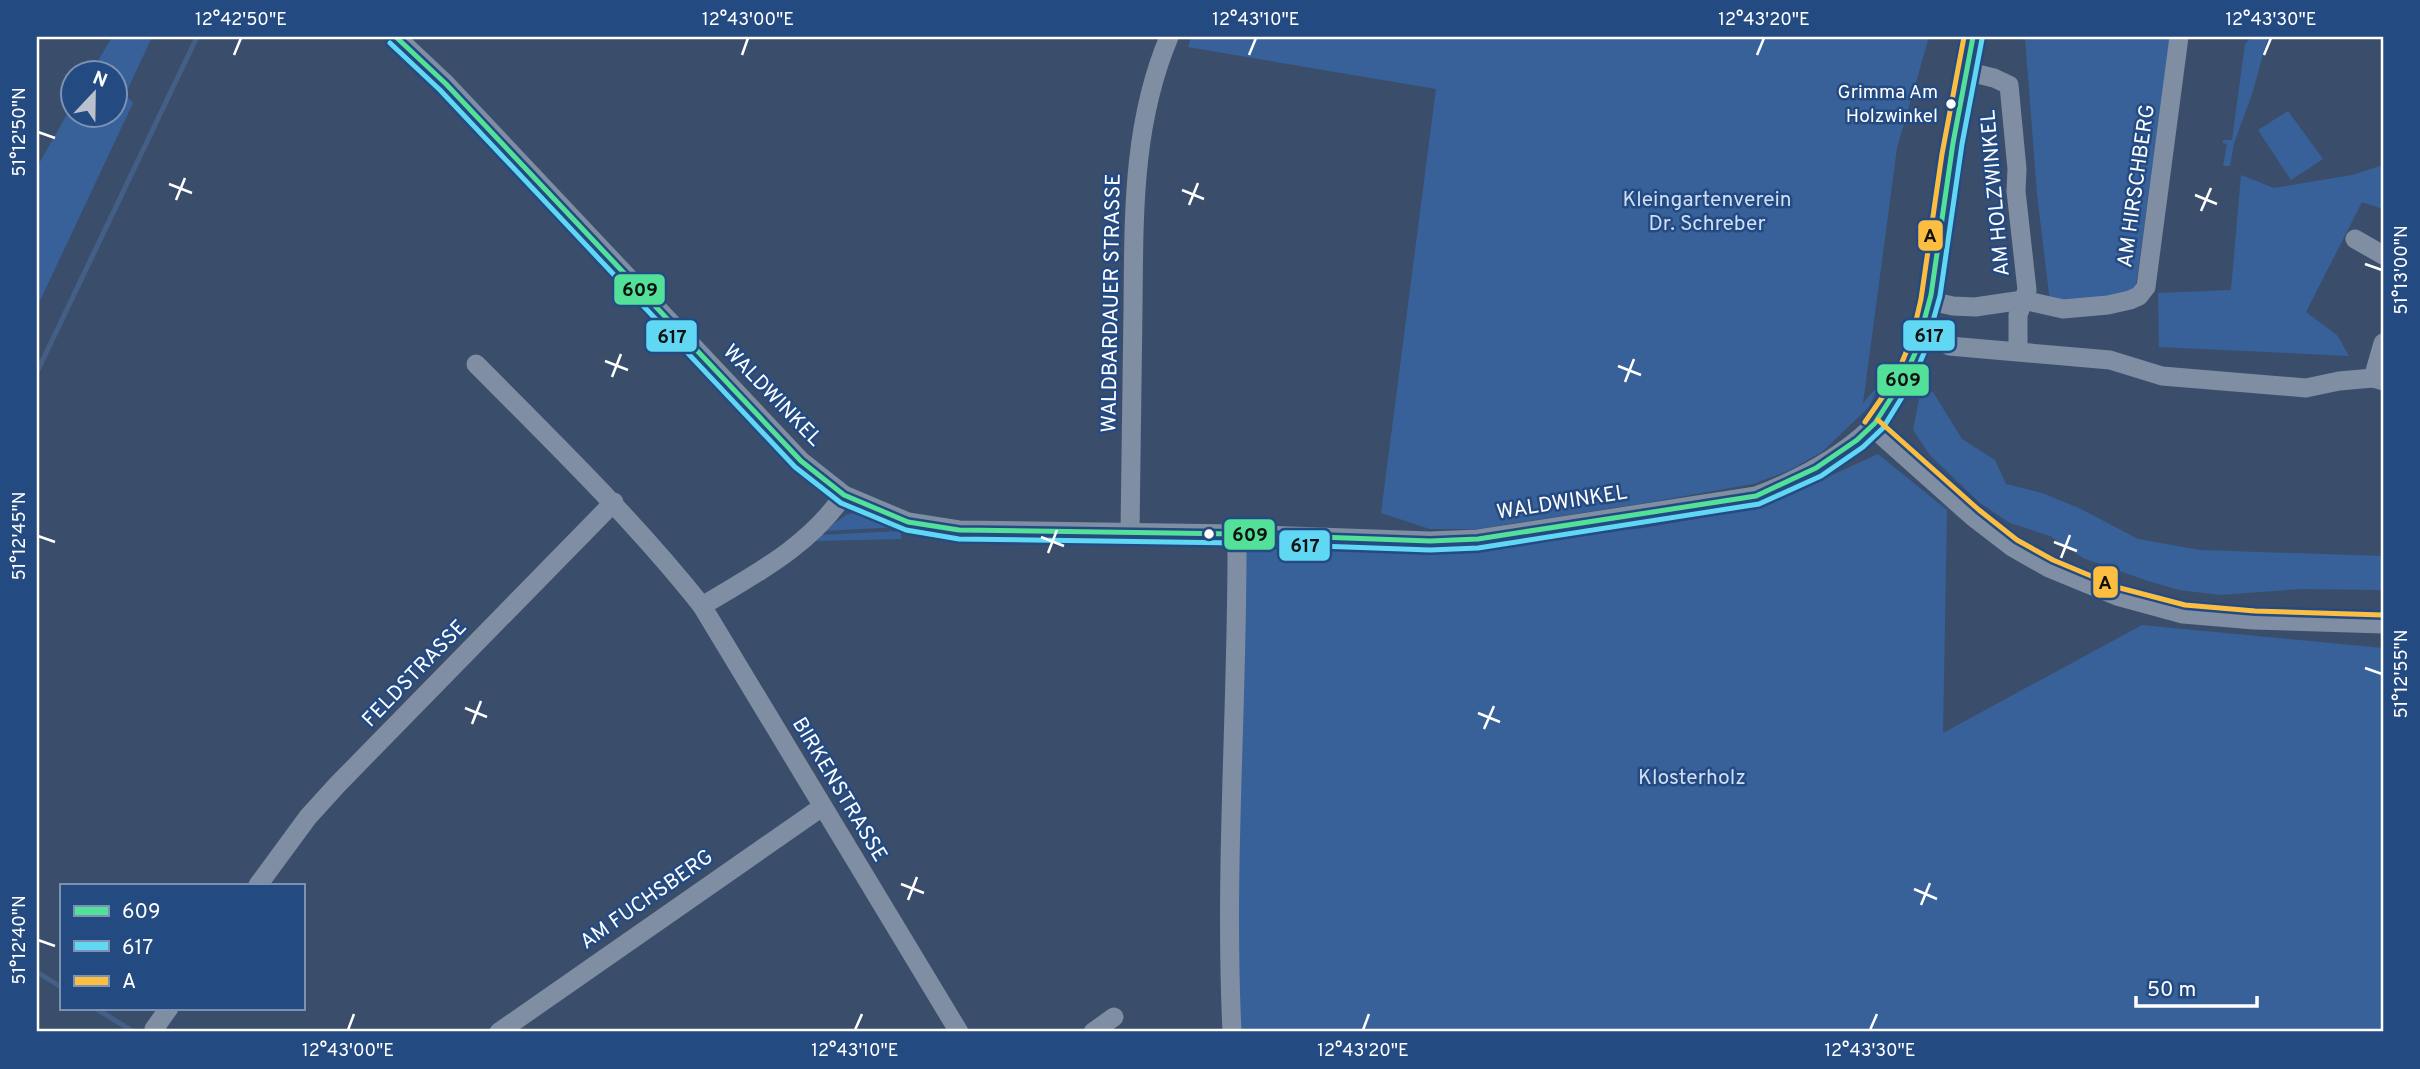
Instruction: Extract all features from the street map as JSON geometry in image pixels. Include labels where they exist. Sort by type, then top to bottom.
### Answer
[{"type":"street","name":"WALDWINKEL","points":[[396,37],[446,84],[801,461],[844,495],[908,522],[959,530],[1237,534],[1430,541],[1478,539],[1756,496],[1793,482],[1832,459],[1872,427]]},
{"type":"street","name":"WALDBARDAUER STRASSE","points":[[1130,532],[1135,184],[1149,97],[1169,37]]},
{"type":"street","name":"AM HOLZWINKEL","points":[[1872,427],[1908,371],[1920,341],[1930,301],[1965,71],[1973,37]]},
{"type":"street","name":"AM HIRSCHBERG","points":[[1930,301],[1975,307],[2024,300],[2063,309],[2099,306],[2138,296],[2146,287],[2179,37]]},
{"type":"street","name":"AM HOLZWINKEL","points":[[1965,71],[1994,78],[2009,85],[2017,169],[2016,191],[2027,290],[2024,300]]},
{"type":"street","points":[[2355,239],[2383,254]]},
{"type":"street","points":[[2018,351],[2018,316],[2024,300]]},
{"type":"street","points":[[1949,346],[2110,360],[2162,376],[2306,388],[2339,381],[2378,380],[2383,344]]},
{"type":"street","name":"BIRKENSTRASSE","points":[[476,364],[614,502],[662,555],[702,606],[959,1032]]},
{"type":"street","points":[[1872,427],[1973,517],[2012,547],[2049,568],[2117,597],[2183,614],[2254,620],[2383,624]]},
{"type":"street","points":[[702,606],[775,562],[813,533],[844,495]]},
{"type":"street","name":"FELDSTRASSE","points":[[259,884],[308,817],[338,784],[614,502]]},
{"type":"street","points":[[1231,1032],[1228,907],[1237,534]]},
{"type":"street","name":"AM FUCHSBERG","points":[[499,1032],[822,807]]},
{"type":"street","points":[[156,1030],[168,1010]]},
{"type":"street","points":[[1093,1032],[1114,1017]]},
{"type":"green space","points":[[112,37],[152,37],[130,84],[130,60],[99,60]]},
{"type":"green space","name":"Kleingartenverein Dr. Schreber","points":[[1191,37],[1929,37],[1897,148],[1863,403],[1879,385],[1869,407],[1822,452],[1788,471],[1753,484],[1477,529],[1430,529],[1381,513],[1436,89],[1188,47]]},
{"type":"green space","points":[[2025,37],[2171,37],[2135,291],[2126,297],[2050,302],[2037,194]]},
{"type":"green space","points":[[2252,37],[2268,37],[2252,94],[2234,143],[2230,166],[2223,166],[2227,144],[2223,143],[2223,140],[2232,140],[2245,44]]},
{"type":"green space","points":[[2288,111],[2323,159],[2291,180],[2258,130]]},
{"type":"green space","points":[[60,127],[60,130],[120,130],[37,307],[37,167]]},
{"type":"green space","points":[[2383,165],[2383,209],[2362,202],[2306,312],[2337,335],[2349,356],[2159,347],[2158,293],[2231,290],[2241,175],[2274,188],[2352,175]]},
{"type":"green space","points":[[1933,392],[1962,439],[1995,460],[2006,484],[2042,493],[2079,508],[2138,539],[2200,550],[2383,556],[2383,590],[2301,589],[2220,595],[2179,590],[2083,558],[2050,536],[2010,523],[1980,503],[1930,455],[1913,430],[1920,394]]},
{"type":"green space","name":"Klosterholz","points":[[1878,454],[1947,510],[1943,733],[2142,625],[2383,648],[2383,1032],[1233,1032],[1243,544],[1433,550],[1644,528],[1763,507]]},
{"type":"green space","points":[[865,514],[900,527],[824,531],[846,515]]},
{"type":"green space","points":[[901,531],[901,539],[814,541],[820,535]]},
{"type":"waterway","points":[[37,372],[197,37]]},
{"type":"waterway","points":[[37,972],[60,986]]},
{"type":"waterway","points":[[98,1010],[134,1032]]},
{"type":"transit line","name":"609","points":[[396,37],[446,84],[801,461],[844,495],[908,522],[959,530],[1237,534],[1430,541],[1478,539],[1756,496],[1816,468],[1857,440],[1875,423],[1904,378],[1916,351],[1931,295],[1953,143],[1973,37]]},
{"type":"transit line","name":"A","points":[[1865,422],[1895,379],[1912,338],[1921,299],[1942,154],[1964,37]]},
{"type":"transit line","name":"617","points":[[390,43],[440,90],[795,467],[841,503],[906,530],[959,539],[1237,543],[1430,550],[1478,548],[1759,504],[1821,476],[1863,447],[1883,428],[1912,381],[1924,353],[1940,296],[1962,144],[1982,39]]},
{"type":"transit line","name":"A","points":[[1878,420],[1979,510],[2017,540],[2053,560],[2120,588],[2185,605],[2255,611],[2383,615]]},
{"type":"place","name":"Grimma Am Holzwinkel","points":[[1951,104]]}]
